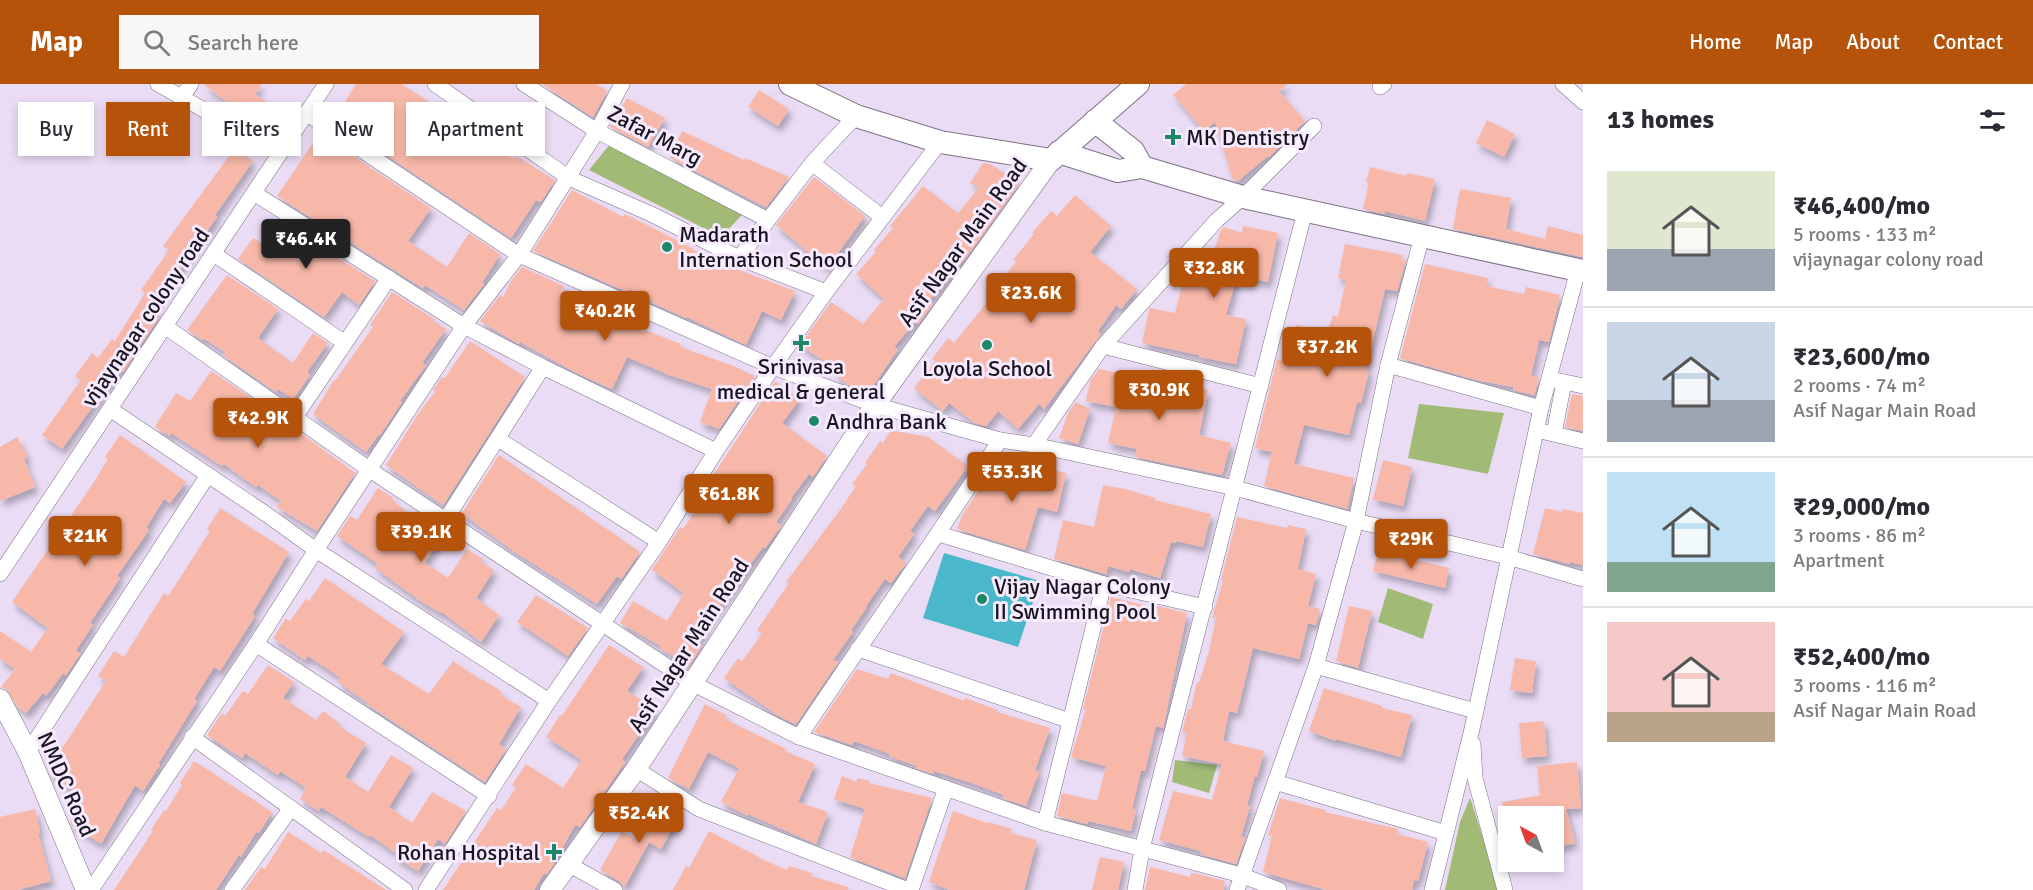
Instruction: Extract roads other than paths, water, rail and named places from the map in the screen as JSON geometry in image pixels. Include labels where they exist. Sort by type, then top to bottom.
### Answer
[{"type":"main road","points":[[790,84],[856,116],[940,142],[1055,156],[1118,171],[1143,167],[1244,197],[1581,271]]},
{"type":"main road","points":[[1055,156],[1138,84]]},
{"type":"main road","points":[[1095,121],[1133,151],[1143,167]]},
{"type":"street","points":[[158,84],[202,110]]},
{"type":"street","points":[[181,98],[191,84]]},
{"type":"street","name":"vijaynagar colony road","points":[[301,121],[326,84]]},
{"type":"street","points":[[435,84],[568,178],[651,214],[739,258],[826,292]]},
{"type":"street","name":"Zafar Marg","points":[[524,84],[597,131],[768,220]]},
{"type":"street","points":[[91,890],[256,645],[464,326],[519,255],[597,131],[622,84]]},
{"type":"street","points":[[1563,84],[1583,102]]},
{"type":"street","points":[[306,113],[519,255],[772,367],[874,405],[1000,440],[1034,445],[1235,488],[1356,521],[1508,557],[1583,579]]},
{"type":"street","points":[[739,258],[812,163],[856,116]]},
{"type":"street","points":[[1034,445],[1103,346],[1217,220],[1244,197],[1314,126]]},
{"type":"street","points":[[426,890],[549,701],[659,542],[772,367],[940,142]]},
{"type":"street","name":"vijaynagar colony road","points":[[0,574],[278,156]]},
{"type":"street","name":"Asif Nagar Main Road","points":[[550,890],[636,769],[874,405],[1055,156]]},
{"type":"street","points":[[812,163],[882,217]]},
{"type":"street","points":[[254,193],[464,326],[716,451]]},
{"type":"street","points":[[1135,890],[1142,849],[1305,211]]},
{"type":"street","points":[[1239,883],[1316,666],[1356,521],[1388,365],[1422,236]]},
{"type":"street","points":[[214,254],[345,343]]},
{"type":"street","points":[[1432,890],[1472,729],[1541,405],[1581,271]]},
{"type":"street","points":[[295,417],[389,278]]},
{"type":"street","points":[[166,327],[370,470],[692,683],[799,737],[1045,822],[1142,849],[1239,883],[1279,890]]},
{"type":"street","points":[[1103,346],[1261,386]]},
{"type":"street","points":[[1388,365],[1541,405],[1559,407]]},
{"type":"street","points":[[446,519],[543,367]]},
{"type":"street","points":[[1549,378],[1583,386]]},
{"type":"street","points":[[1554,434],[1564,382]]},
{"type":"street","points":[[110,409],[316,550],[549,701]]},
{"type":"street","points":[[1536,430],[1583,441]]},
{"type":"street","points":[[498,439],[659,542]]},
{"type":"street","points":[[799,737],[939,534],[1000,440]]},
{"type":"street","points":[[28,752],[208,475]]},
{"type":"street","points":[[939,534],[1104,584],[1205,607]]},
{"type":"street","points":[[1045,822],[1104,584]]},
{"type":"street","points":[[256,645],[489,796]]},
{"type":"street","points":[[858,649],[1070,721]]},
{"type":"street","points":[[1316,666],[1474,711]]},
{"type":"street","name":"NMDC Road","points":[[0,699],[28,752],[86,890]]},
{"type":"street","points":[[1472,729],[1475,778],[1504,890]]},
{"type":"street","points":[[192,737],[400,888]]},
{"type":"street","points":[[636,769],[699,809],[909,890],[946,788]]},
{"type":"street","points":[[1275,782],[1446,833]]},
{"type":"street","points":[[232,890],[291,808]]},
{"type":"street","points":[[568,864],[615,890]]},
{"type":"water","name":"Vijay Nagar Colony II Swimming Pool","points":[[944,553],[1040,581],[1018,647],[923,618]]},
{"type":"place","name":"MK Dentistry","points":[[1173,137]]},
{"type":"place","name":"Madarath Internation School","points":[[667,247]]},
{"type":"place","name":"Srinivasa medical & general","points":[[801,343]]},
{"type":"place","name":"Loyola School","points":[[987,345]]},
{"type":"place","name":"Andhra Bank","points":[[814,421]]},
{"type":"place","name":"Vijay Nagar Colony II Swimming Pool","points":[[982,599]]},
{"type":"place","name":"Rohan Hospital","points":[[554,852]]}]
